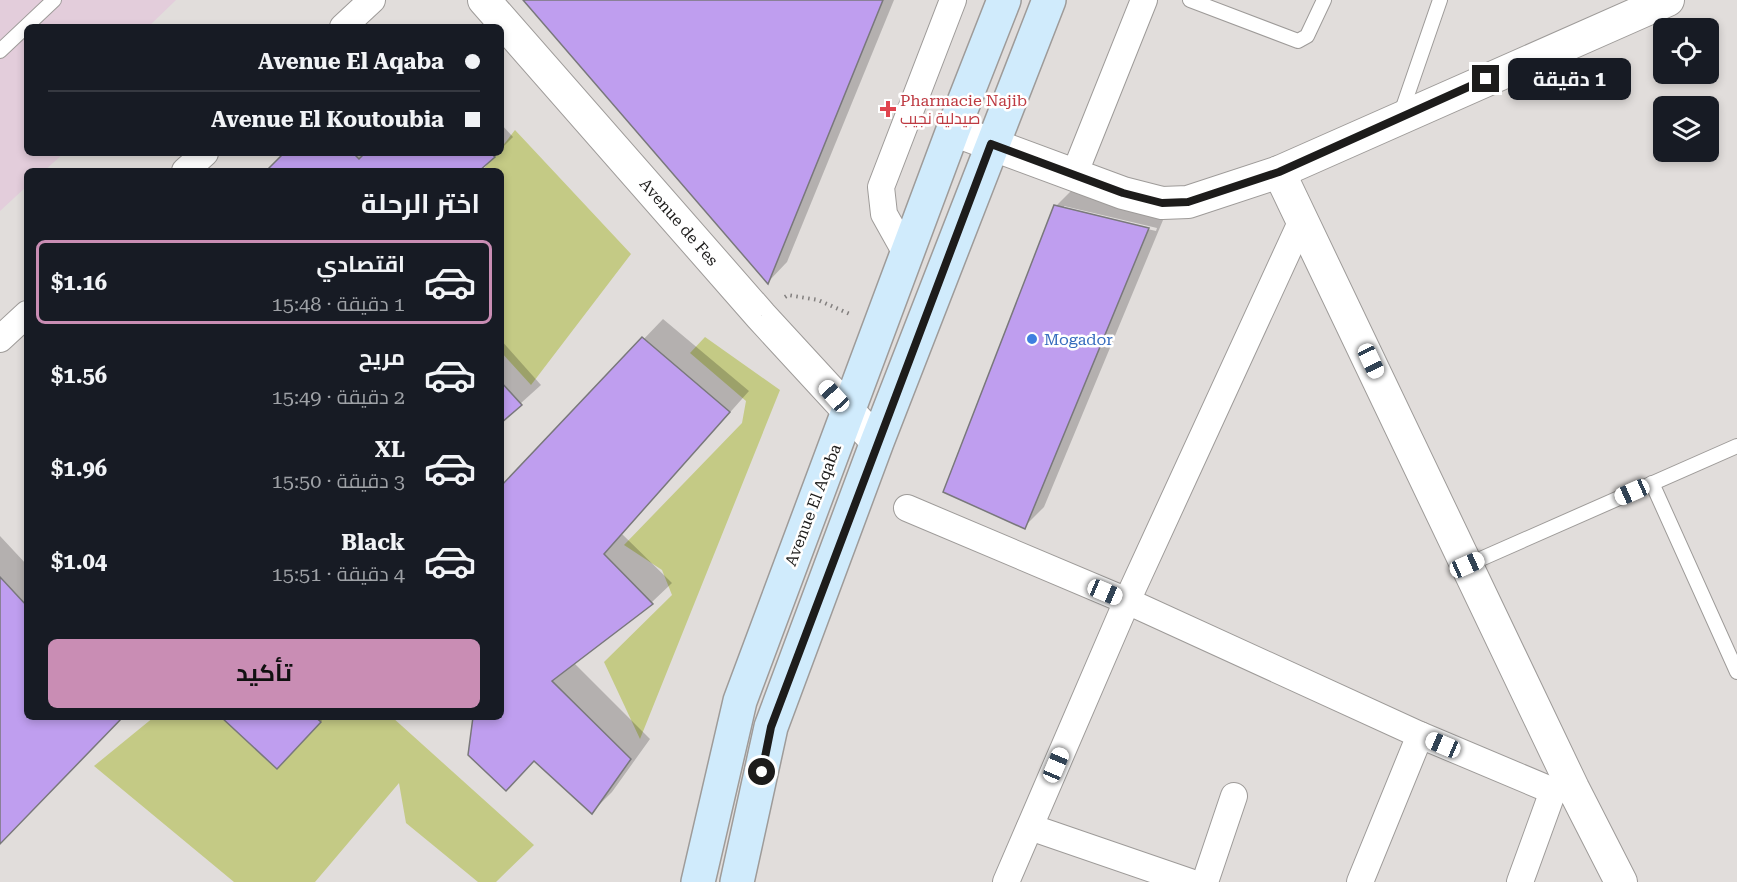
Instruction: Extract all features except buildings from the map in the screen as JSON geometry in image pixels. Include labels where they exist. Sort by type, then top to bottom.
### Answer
[{"type":"main road","name":"Avenue El Aqaba","points":[[698,882],[740,701],[952,130],[1004,0]]},
{"type":"main road","points":[[737,882],[771,727],[877,442],[991,144],[1049,0]]},
{"type":"street","points":[[345,24],[372,0]]},
{"type":"street","name":"Avenue de Fes","points":[[484,0],[761,316],[877,442]]},
{"type":"street","points":[[907,255],[884,214],[881,187],[952,0]]},
{"type":"street","points":[[1074,175],[1144,0]]},
{"type":"street","points":[[952,130],[1074,175],[1162,203],[1188,202],[1279,172],[1663,1]]},
{"type":"street","points":[[188,168],[202,156]]},
{"type":"street","points":[[1279,172],[1467,565],[1563,790],[1621,882]]},
{"type":"street","points":[[1006,882],[1127,601],[1303,218]]},
{"type":"street","points":[[0,339],[24,317]]},
{"type":"street","points":[[907,508],[1127,601],[1420,735],[1563,790]]},
{"type":"street","points":[[1360,882],[1420,735]]},
{"type":"street","points":[[1520,882],[1563,790]]},
{"type":"street","points":[[1204,882],[1234,796]]},
{"type":"street","points":[[1030,827],[1190,882]]},
{"type":"lane","points":[[29,24],[54,0]]},
{"type":"lane","points":[[1190,0],[1298,41],[1307,36],[1324,0]]},
{"type":"lane","points":[[1399,117],[1440,0]]},
{"type":"lane","points":[[0,51],[24,28]]},
{"type":"lane","points":[[1467,565],[1737,446]]},
{"type":"lane","points":[[1652,483],[1737,672]]},
{"type":"path","points":[[761,316],[788,295],[818,300],[880,327]]},
{"type":"shaded area","points":[[0,0],[176,0],[151,24],[24,24],[24,156],[61,156],[47,168],[24,168],[24,189],[0,211]]},
{"type":"green space","points":[[515,130],[631,254],[531,385],[504,355],[504,168],[484,168],[494,156],[504,156],[504,144]]},
{"type":"green space","points":[[705,337],[780,390],[640,739],[604,662],[672,595],[662,570],[624,545],[742,423],[746,401],[690,353]]},
{"type":"green space","points":[[150,720],[395,720],[534,845],[496,882],[478,882],[406,823],[399,783],[315,882],[234,882],[94,766]]},
{"type":"place","name":"Pharmacie Najib صيدلية نجيب","points":[[888,109]]},
{"type":"place","name":"Mogador","points":[[1032,339]]},
{"type":"route","points":[[762,772],[771,727],[991,144],[1123,193],[1162,203],[1188,202],[1279,172],[1486,79]]}]
